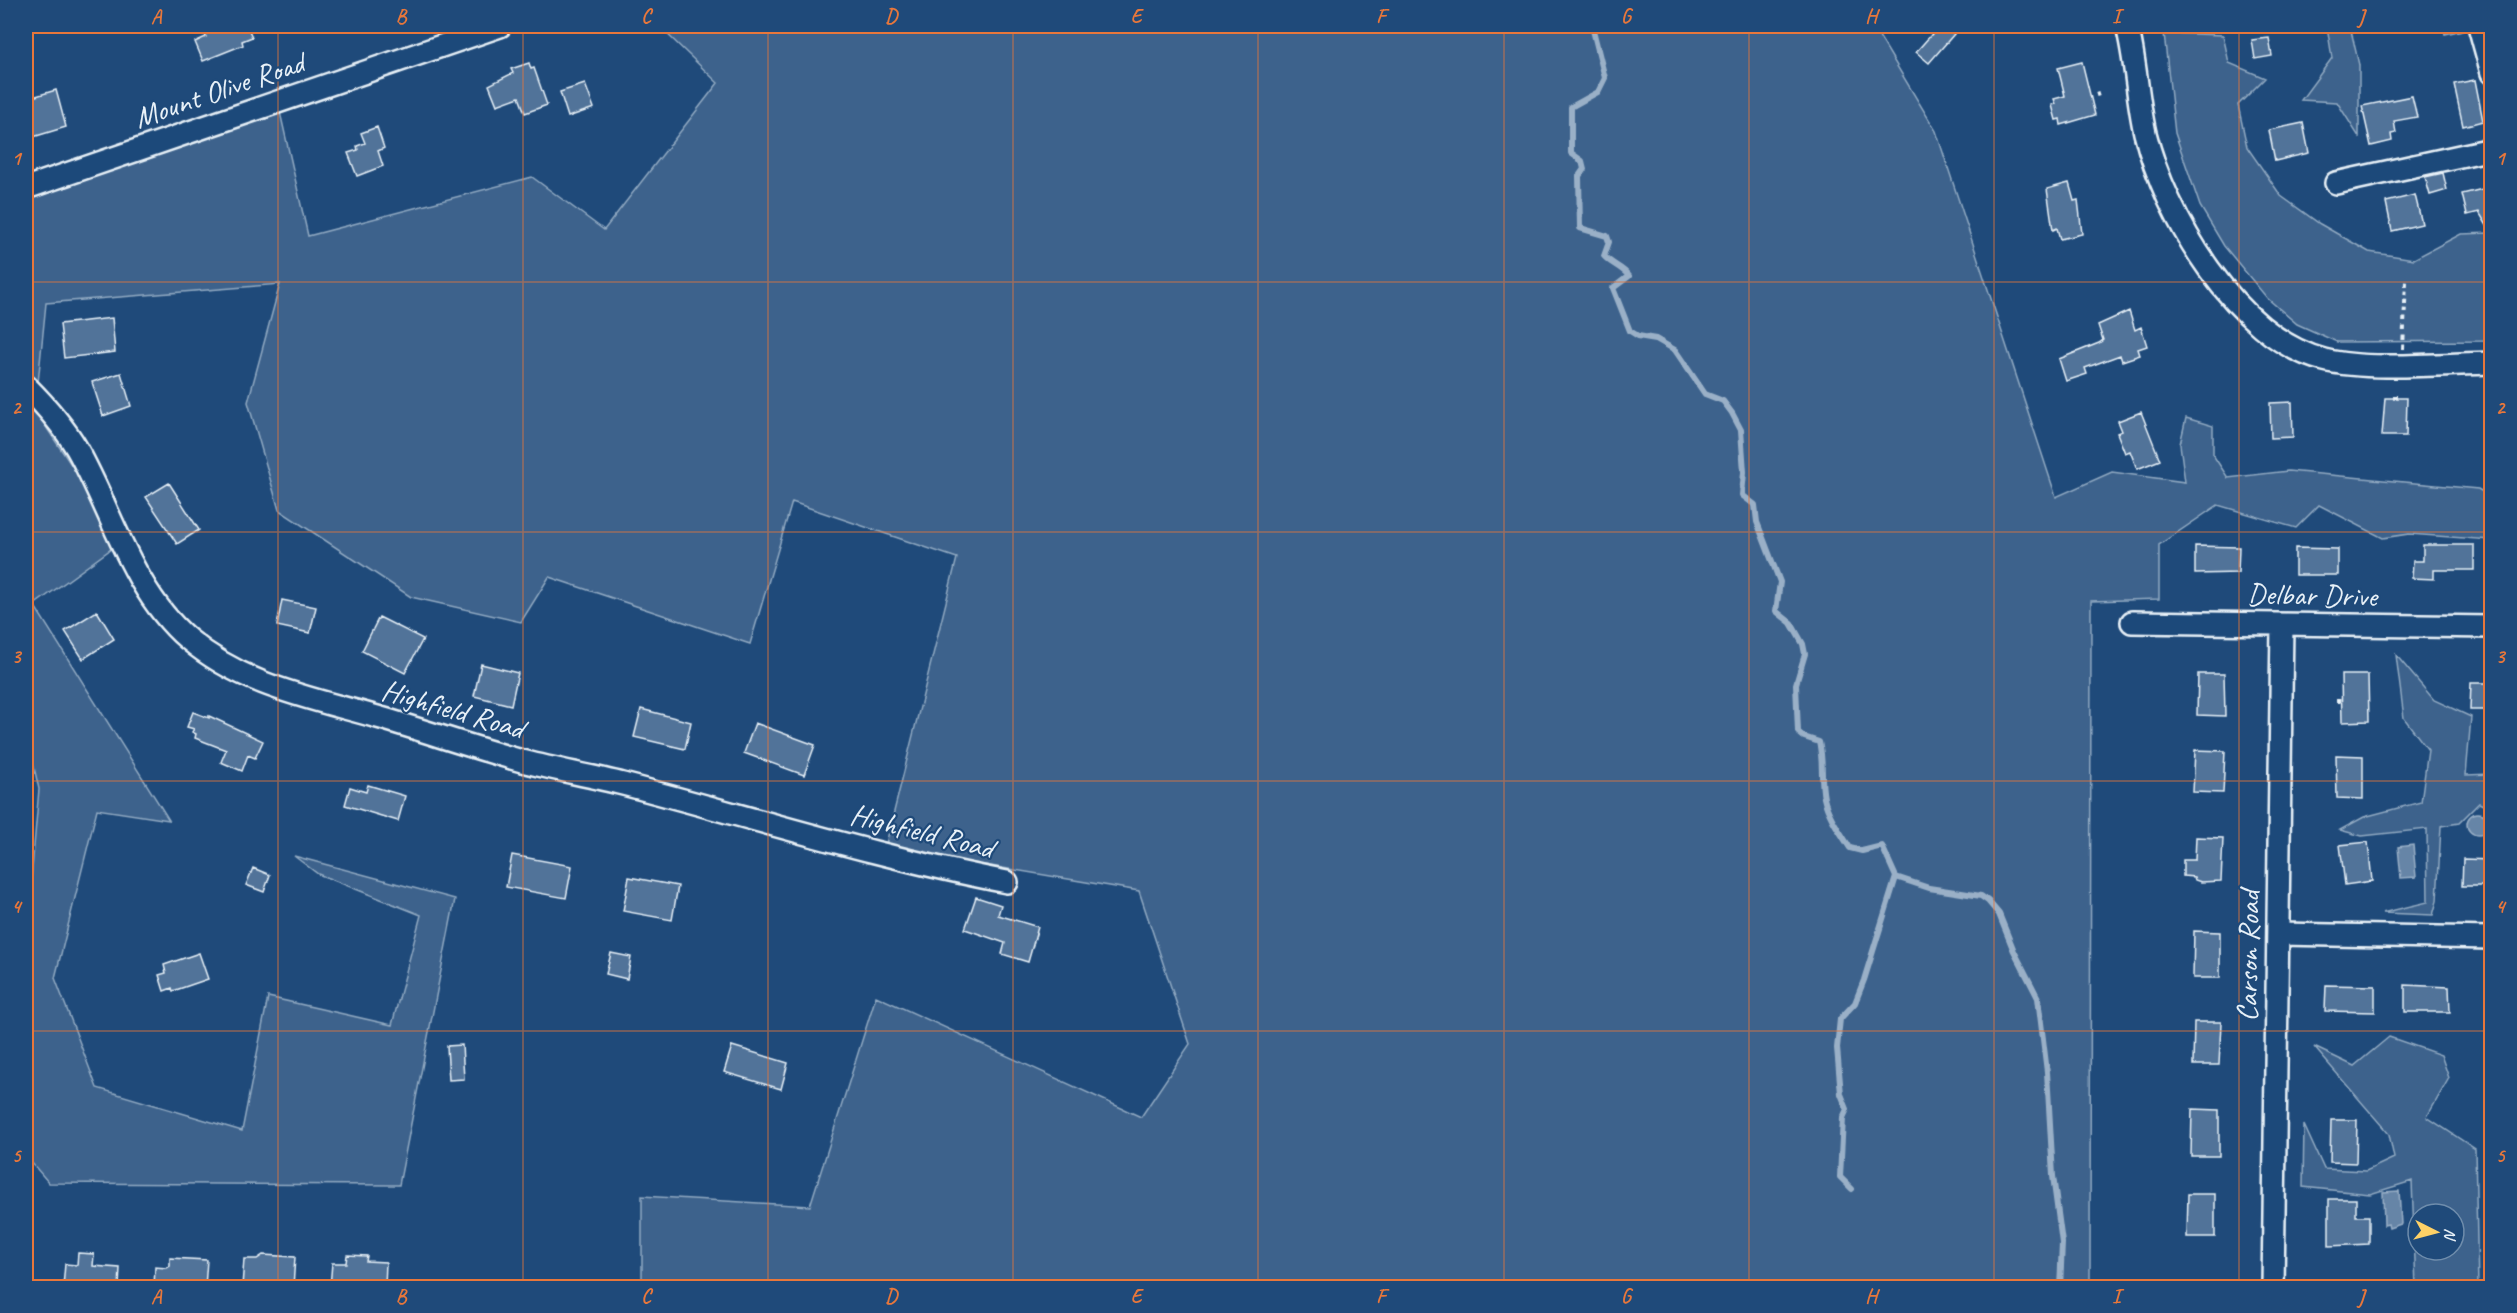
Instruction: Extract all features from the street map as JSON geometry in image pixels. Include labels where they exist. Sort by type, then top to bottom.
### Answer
[{"type":"street","name":"Mount Olive Road","points":[[26,188],[500,26]]},
{"type":"street","points":[[2127,26],[2145,131],[2161,182],[2187,235],[2226,288],[2261,326],[2295,351],[2342,363],[2492,363]]},
{"type":"street","points":[[2479,26],[2492,73]]},
{"type":"street","points":[[2336,183],[2492,149]]},
{"type":"street","name":"Highfield Road","points":[[26,386],[59,421],[77,449],[123,545],[154,601],[186,637],[220,663],[307,700],[377,717],[524,761],[803,832],[877,855],[1007,882]]},
{"type":"street","name":"Delbar Drive","points":[[2132,622],[2492,627]]},
{"type":"street","name":"Carson Road","points":[[2273,1287],[2282,624]]},
{"type":"street","points":[[2279,934],[2492,938]]},
{"type":"path","points":[[2402,364],[2406,281]]},
{"type":"shaded area","points":[[659,26],[1873,26],[1936,131],[2056,497],[2112,472],[2185,482],[2180,444],[2186,418],[2213,426],[2213,455],[2228,478],[2288,471],[2478,489],[2491,497],[2491,540],[2409,534],[2383,538],[2319,505],[2296,528],[2218,505],[2159,545],[2159,599],[2091,601],[2090,1287],[642,1287],[642,1196],[810,1206],[876,996],[1141,1117],[1190,1044],[1139,891],[885,848],[957,558],[792,502],[750,644],[549,577],[521,622],[411,597],[279,510],[248,402],[280,284],[46,303],[37,393],[26,376],[26,195],[278,103],[308,236],[532,177],[604,230],[718,83]]},
{"type":"shaded area","points":[[2327,26],[2350,26],[2359,65],[2359,137],[2337,102],[2301,100],[2332,58]]},
{"type":"shaded area","points":[[2443,26],[2471,26],[2472,28],[2445,34]]},
{"type":"shaded area","points":[[2164,33],[2223,35],[2229,63],[2265,78],[2238,105],[2247,147],[2281,196],[2320,224],[2369,252],[2414,259],[2461,234],[2491,233],[2491,341],[2337,342],[2297,324],[2267,298],[2224,246],[2200,206],[2175,133]]},
{"type":"shaded area","points":[[26,397],[122,541],[34,605],[169,820],[97,809],[55,978],[97,1088],[242,1131],[268,997],[392,1025],[421,915],[318,874],[294,856],[455,899],[399,1185],[49,1183],[31,1162],[26,1163],[26,938],[39,789],[26,732]]},
{"type":"shaded area","points":[[2396,655],[2434,700],[2471,717],[2466,775],[2491,774],[2491,809],[2479,803],[2459,823],[2441,826],[2437,901],[2433,915],[2382,913],[2428,902],[2427,829],[2362,836],[2340,830],[2364,817],[2421,802],[2428,750],[2404,718]]},
{"type":"shaded area","points":[[2478,813],[2486,816],[2489,824],[2486,832],[2478,835],[2470,832],[2467,824],[2470,816]]},
{"type":"shaded area","points":[[2413,845],[2416,877],[2401,878],[2398,847]]},
{"type":"shaded area","points":[[2389,1037],[2441,1055],[2449,1078],[2427,1117],[2475,1149],[2478,1287],[2416,1287],[2415,1262],[2466,1262],[2466,1202],[2413,1202],[2412,1181],[2370,1194],[2303,1187],[2304,1125],[2324,1169],[2366,1171],[2394,1158],[2389,1134],[2314,1047],[2354,1066]]},
{"type":"shaded area","points":[[2399,1191],[2401,1224],[2389,1228],[2388,1224],[2384,1225],[2383,1192]]},
{"type":"building","points":[[201,26],[247,26],[252,37],[242,41],[243,45],[203,61],[195,42],[206,37]]},
{"type":"building","points":[[1939,26],[1944,26],[1954,34],[1929,63],[1916,52]]},
{"type":"building","points":[[2269,38],[2272,56],[2255,59],[2252,40]]},
{"type":"building","points":[[2082,62],[2095,115],[2061,125],[2060,119],[2056,120],[2052,105],[2056,104],[2054,99],[2065,96],[2058,68]]},
{"type":"building","points":[[529,63],[531,69],[534,68],[547,105],[525,113],[519,97],[497,105],[489,85],[513,73],[511,69]]},
{"type":"building","points":[[2475,80],[2483,121],[2463,126],[2454,84]]},
{"type":"building","points":[[585,84],[594,108],[568,117],[560,92]]},
{"type":"building","points":[[56,90],[66,127],[33,137],[26,111],[26,99]]},
{"type":"building","points":[[2412,96],[2417,117],[2394,121],[2396,133],[2391,134],[2392,141],[2371,146],[2362,106]]},
{"type":"building","points":[[2303,123],[2309,153],[2275,161],[2269,130]]},
{"type":"building","points":[[377,127],[384,148],[378,151],[383,166],[357,176],[348,153],[358,150],[357,146],[365,143],[361,133]]},
{"type":"building","points":[[2443,173],[2447,190],[2430,195],[2425,177]]},
{"type":"building","points":[[2069,183],[2074,201],[2078,200],[2082,234],[2060,239],[2057,228],[2053,230],[2047,189]]},
{"type":"building","points":[[2487,188],[2489,196],[2492,196],[2492,234],[2479,212],[2467,215],[2462,194]]},
{"type":"building","points":[[2415,195],[2422,224],[2392,231],[2386,202]]},
{"type":"building","points":[[2129,311],[2135,330],[2141,327],[2147,346],[2138,349],[2140,355],[2122,361],[2120,355],[2085,368],[2087,374],[2066,381],[2059,359],[2099,343],[2103,340],[2098,325]]},
{"type":"building","points":[[112,318],[115,352],[64,358],[60,324]]},
{"type":"building","points":[[121,373],[131,406],[103,416],[92,382]]},
{"type":"building","points":[[2385,398],[2407,398],[2406,436],[2382,436]]},
{"type":"building","points":[[2292,402],[2293,437],[2271,438],[2270,403]]},
{"type":"building","points":[[2141,412],[2160,460],[2137,469],[2130,451],[2125,453],[2117,433],[2122,431],[2118,421]]},
{"type":"building","points":[[169,483],[199,530],[177,544],[146,497]]},
{"type":"building","points":[[2423,545],[2474,545],[2474,570],[2434,570],[2434,579],[2412,578],[2413,561],[2423,561]]},
{"type":"building","points":[[2195,546],[2239,547],[2238,573],[2195,574]]},
{"type":"building","points":[[2295,548],[2338,549],[2338,575],[2295,575]]},
{"type":"building","points":[[282,600],[316,607],[310,633],[277,626]]},
{"type":"building","points":[[97,611],[114,639],[83,659],[65,631]]},
{"type":"building","points":[[379,617],[423,639],[405,673],[362,651]]},
{"type":"building","points":[[481,664],[518,673],[511,705],[474,696]]},
{"type":"building","points":[[2198,674],[2224,674],[2225,716],[2197,715]]},
{"type":"building","points":[[2341,675],[2368,675],[2369,721],[2342,722]]},
{"type":"building","points":[[2471,683],[2492,683],[2492,710],[2470,710]]},
{"type":"building","points":[[641,709],[691,722],[685,749],[634,737]]},
{"type":"building","points":[[193,712],[209,718],[209,716],[263,741],[255,758],[248,755],[242,771],[221,762],[226,750],[195,738],[196,734],[192,732],[194,729],[187,727]]},
{"type":"building","points":[[755,723],[815,745],[804,775],[744,753]]},
{"type":"building","points":[[2195,750],[2225,751],[2223,793],[2193,792]]},
{"type":"building","points":[[2336,755],[2363,756],[2363,799],[2337,798]]},
{"type":"building","points":[[368,785],[405,796],[398,821],[345,805],[350,787],[366,792]]},
{"type":"building","points":[[2196,837],[2223,838],[2221,881],[2201,882],[2195,880],[2194,877],[2183,876],[2183,860],[2195,860]]},
{"type":"building","points":[[2368,842],[2372,881],[2345,885],[2340,845]]},
{"type":"building","points":[[512,855],[572,866],[566,898],[506,887]]},
{"type":"building","points":[[2463,859],[2492,860],[2492,886],[2462,886]]},
{"type":"building","points":[[253,868],[270,875],[264,892],[246,885]]},
{"type":"building","points":[[629,877],[678,886],[672,920],[623,911]]},
{"type":"building","points":[[976,897],[1001,905],[998,915],[1038,927],[1028,962],[1002,954],[1005,943],[965,929]]},
{"type":"building","points":[[2194,931],[2220,932],[2220,978],[2193,978]]},
{"type":"building","points":[[199,953],[208,979],[173,991],[172,988],[164,991],[159,975],[166,973],[164,965]]},
{"type":"building","points":[[611,953],[631,957],[627,979],[606,974]]},
{"type":"building","points":[[2326,985],[2375,986],[2375,1012],[2325,1011]]},
{"type":"building","points":[[2405,985],[2449,987],[2450,1012],[2405,1012]]},
{"type":"building","points":[[2194,1022],[2221,1022],[2219,1065],[2193,1065]]},
{"type":"building","points":[[462,1045],[464,1079],[449,1080],[447,1046]]},
{"type":"building","points":[[732,1046],[788,1063],[781,1089],[724,1072]]},
{"type":"building","points":[[2192,1109],[2219,1110],[2219,1156],[2191,1156]]},
{"type":"building","points":[[2331,1120],[2357,1120],[2356,1163],[2330,1162]]},
{"type":"building","points":[[2188,1194],[2215,1194],[2215,1237],[2187,1237]]},
{"type":"building","points":[[2329,1199],[2356,1199],[2356,1216],[2369,1216],[2369,1244],[2329,1246]]},
{"type":"building","points":[[78,1253],[94,1254],[93,1266],[120,1268],[119,1287],[63,1287],[65,1264],[77,1265]]},
{"type":"building","points":[[263,1255],[295,1257],[293,1287],[242,1287],[244,1259],[257,1259]]},
{"type":"building","points":[[347,1255],[367,1256],[366,1261],[386,1262],[385,1287],[330,1287],[332,1263],[346,1263]]},
{"type":"building","points":[[170,1258],[207,1260],[205,1287],[154,1287],[155,1267],[167,1268],[170,1266]]},
{"type":"waterway","points":[[1592,26],[1605,78],[1598,92],[1571,107],[1571,153],[1582,161],[1584,169],[1579,176],[1580,228],[1607,236],[1609,242],[1604,256],[1629,276],[1613,288],[1630,331],[1638,336],[1656,339],[1675,350],[1705,394],[1723,401],[1741,430],[1744,472],[1742,495],[1755,505],[1757,522],[1780,582],[1776,611],[1791,623],[1803,644],[1805,654],[1796,684],[1798,732],[1804,737],[1819,742],[1824,798],[1835,824],[1850,848],[1862,851],[1882,846],[1896,877],[1929,888],[1981,896],[1988,901],[1999,914],[2014,951],[2038,998],[2047,1072],[2053,1176],[2062,1243],[2060,1288]]},
{"type":"waterway","points":[[1852,1189],[1840,1177],[1843,1118],[1847,1109],[1841,1094],[1837,1048],[1840,1019],[1855,1003],[1896,877]]}]
